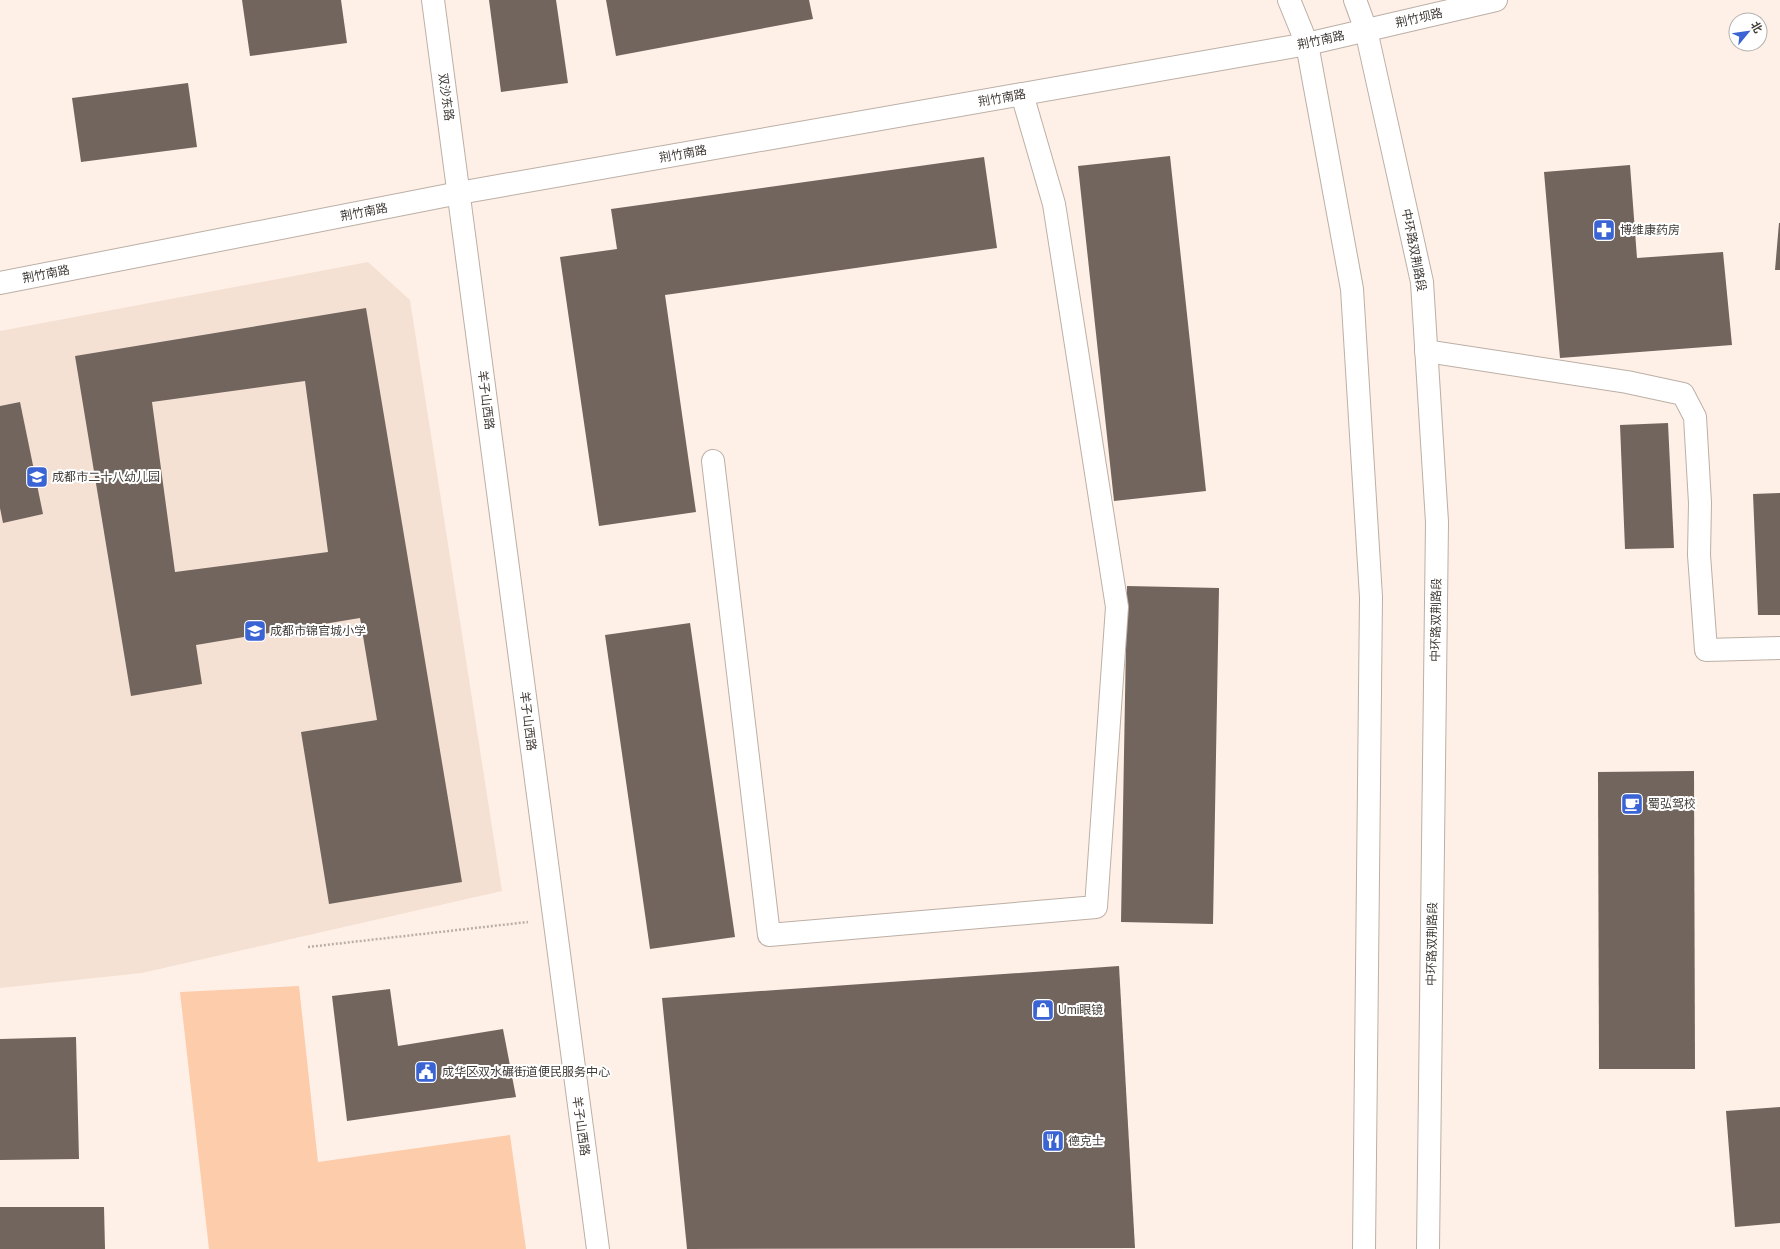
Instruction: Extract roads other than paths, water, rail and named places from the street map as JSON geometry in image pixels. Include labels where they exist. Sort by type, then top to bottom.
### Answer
[{"type":"street","name":"双沙东路","points":[[434,0],[459,193]]},
{"type":"street","points":[[1289,0],[1307,44],[1352,289],[1371,597],[1364,1249]]},
{"type":"street","name":"中环路双荆路段","points":[[1355,0],[1366,30],[1422,282],[1437,522],[1428,1249]]},
{"type":"street","name":"荆竹坝路","points":[[1366,30],[1496,0]]},
{"type":"street","name":"荆竹南路","points":[[0,282],[459,193],[1307,44],[1366,30]]},
{"type":"street","points":[[713,461],[769,935],[1096,907],[1117,607],[1054,204],[1022,94]]},
{"type":"street","name":"羊子山西路","points":[[459,193],[598,1249]]},
{"type":"street","points":[[1426,351],[1627,382],[1683,394],[1695,417],[1700,503],[1699,555],[1706,650],[1780,648]]},
{"type":"place","name":"博维康药房","points":[[1604,230]]},
{"type":"place","name":"成都市二十八幼儿园","points":[[37,477]]},
{"type":"place","name":"成都市锦官城小学","points":[[255,631]]},
{"type":"place","name":"蜀弘驾校","points":[[1632,804]]},
{"type":"place","name":"Umi眼镜","points":[[1043,1010]]},
{"type":"place","name":"成华区双水碾街道便民服务中心","points":[[426,1072]]},
{"type":"place","name":"德克士","points":[[1053,1141]]}]
